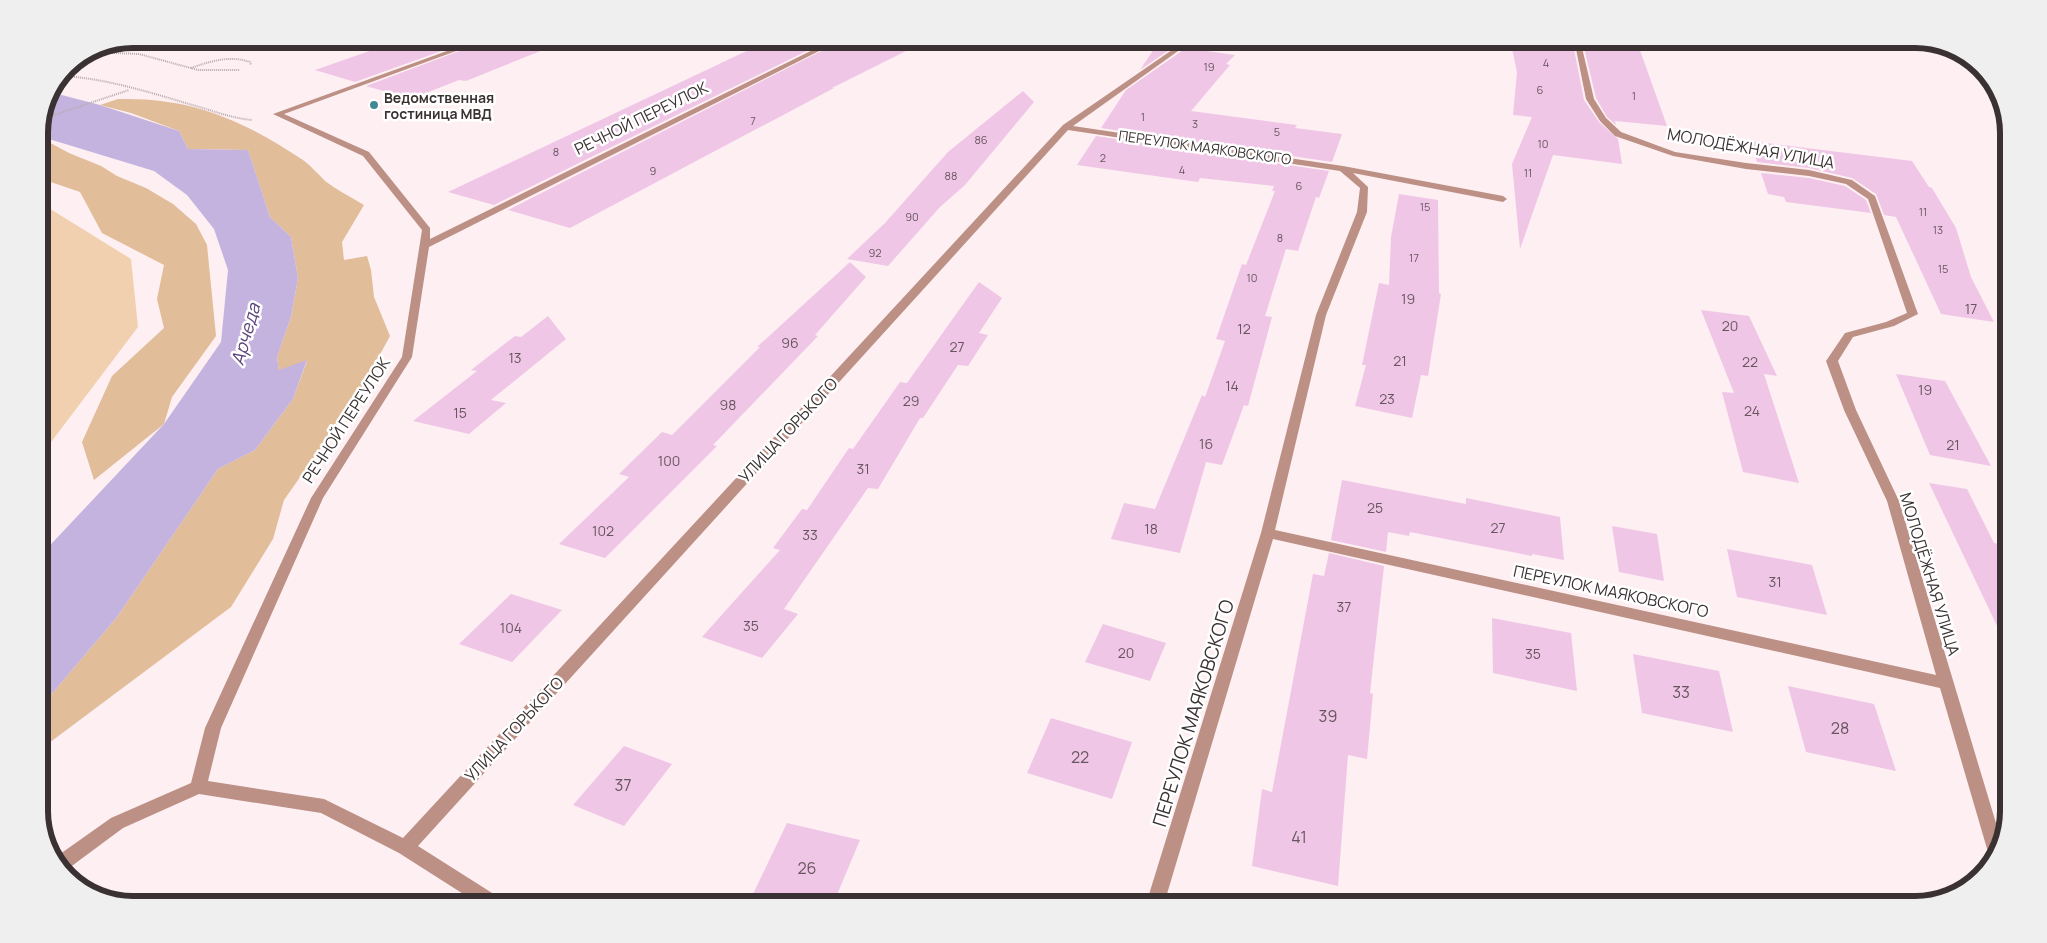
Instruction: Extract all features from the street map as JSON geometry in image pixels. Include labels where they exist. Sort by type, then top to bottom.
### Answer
[{"type":"street","points":[[277,114],[461,48]]},
{"type":"street","name":"РЕЧНОЙ ПЕРЕУЛОК","points":[[198,787],[213,728],[317,498],[407,357],[424,245],[822,48]]},
{"type":"street","name":"УЛИЦА ГОРЬКОГО","points":[[405,848],[1066,127],[1179,48]]},
{"type":"street","name":"МОЛОДЁЖНАЯ УЛИЦА","points":[[1579,48],[1590,99],[1618,134],[1672,154],[1746,166],[1809,173],[1849,182],[1872,198],[1912,314],[1890,324],[1849,335],[1832,361],[1850,410],[1893,501],[1993,843]]},
{"type":"street","points":[[1913,48],[1934,50]]},
{"type":"street","points":[[277,114],[366,154],[426,230],[424,245]]},
{"type":"street","name":"ПЕРЕУЛОК МАЯКОВСКОГО","points":[[1066,127],[1343,168],[1503,199]]},
{"type":"street","name":"ПЕРЕУЛОК МАЯКОВСКОГО","points":[[1157,896],[1268,533],[1321,315],[1362,212],[1364,187],[1343,168]]},
{"type":"street","name":"ПЕРЕУЛОК МАЯКОВСКОГО","points":[[1268,533],[1946,683]]},
{"type":"street","points":[[65,861],[117,823],[198,787],[324,806],[405,848],[481,896]]},
{"type":"path","points":[[104,53],[139,54],[198,70],[240,70]]},
{"type":"path","points":[[191,68],[212,61],[236,58],[244,59],[250,62],[251,65]]},
{"type":"path","points":[[69,76],[79,77],[130,90],[168,97],[230,118],[247,121],[277,114]]},
{"type":"path","points":[[49,117],[106,96],[130,90]]},
{"type":"shaded area","points":[[118,99],[145,99],[170,102],[215,114],[259,133],[281,146],[312,167],[325,181],[364,205],[342,242],[344,260],[367,256],[371,270],[374,297],[390,336],[358,395],[284,500],[273,539],[231,607],[48,744],[48,698],[117,617],[218,469],[255,450],[293,399],[307,361],[279,371],[277,357],[291,317],[298,278],[291,237],[270,217],[248,150],[188,149],[179,131],[131,113],[100,105]]},
{"type":"shaded area","points":[[48,142],[101,166],[117,176],[146,188],[173,204],[196,224],[207,245],[216,336],[172,397],[164,424],[94,480],[82,442],[112,376],[164,328],[157,299],[164,265],[102,233],[80,192],[48,181]]},
{"type":"shaded area","points":[[48,208],[131,259],[138,327],[48,446]]},
{"type":"water","name":"Арчеда","points":[[57,94],[100,105],[179,131],[188,149],[248,150],[270,217],[291,237],[298,278],[291,317],[277,357],[279,370],[307,360],[293,399],[255,450],[218,469],[117,617],[48,698],[48,547],[164,424],[221,342],[228,270],[214,229],[187,195],[154,171],[48,139],[49,116]]},
{"type":"building","points":[[378,48],[450,48],[355,82],[315,70]]},
{"type":"building","points":[[467,48],[548,48],[466,81],[459,80],[411,99],[366,86]]},
{"type":"building","points":[[753,48],[813,48],[494,205],[448,192]]},
{"type":"building","points":[[827,48],[912,48],[832,88],[834,88],[570,228],[508,210]]},
{"type":"building","points":[[1155,48],[1172,48],[1140,70]]},
{"type":"building","points":[[1186,48],[1235,55],[1226,64],[1230,65],[1191,111],[1297,125],[1295,128],[1342,134],[1332,162],[1101,128],[1126,90]]},
{"type":"building","points":[[1512,48],[1574,48],[1584,100],[1599,122],[1618,139],[1622,164],[1553,155],[1520,249],[1512,164],[1532,117],[1513,115],[1517,72]]},
{"type":"building","points":[[1584,48],[1639,48],[1667,126],[1615,121],[1616,125],[1607,117],[1596,98]]},
{"type":"building","points":[[1023,91],[1034,102],[965,185],[940,207],[888,266],[847,259],[885,223],[948,152]]},
{"type":"building","points":[[1096,136],[1329,171],[1319,198],[1316,197],[1298,251],[1286,249],[1265,316],[1272,317],[1248,406],[1244,405],[1222,465],[1206,462],[1180,553],[1111,539],[1124,503],[1155,509],[1202,395],[1205,397],[1225,341],[1216,339],[1242,264],[1246,265],[1275,191],[1272,191],[1274,186],[1200,178],[1198,182],[1077,165]]},
{"type":"building","points":[[1750,141],[1912,161],[1929,187],[1932,188],[1956,228],[1971,277],[1994,322],[1941,314],[1896,217],[1884,215],[1876,194],[1852,178],[1809,168],[1757,162]]},
{"type":"building","points":[[1761,173],[1809,178],[1845,186],[1866,200],[1871,213],[1786,202],[1784,197],[1768,194]]},
{"type":"building","points":[[1399,194],[1438,200],[1439,293],[1441,294],[1428,376],[1421,375],[1412,418],[1355,406],[1366,365],[1362,365],[1379,283],[1389,285],[1391,237]]},
{"type":"building","points":[[850,262],[866,277],[815,335],[818,336],[713,445],[717,446],[605,558],[559,544],[629,477],[619,474],[662,432],[672,435],[760,347],[757,347]]},
{"type":"building","points":[[979,282],[1002,298],[979,333],[988,335],[968,366],[958,365],[923,418],[920,418],[878,489],[868,488],[784,609],[798,614],[762,658],[702,637],[780,550],[773,548],[802,509],[807,510],[849,448],[853,449],[900,382],[907,383]]},
{"type":"building","points":[[1701,310],[1749,316],[1777,376],[1764,374],[1799,483],[1743,472],[1722,392],[1734,393]]},
{"type":"building","points":[[548,316],[566,339],[491,400],[506,403],[469,434],[413,421],[477,371],[471,370],[515,336],[521,337]]},
{"type":"building","points":[[1896,374],[1945,381],[1991,466],[1930,455]]},
{"type":"building","points":[[1342,480],[1466,504],[1466,498],[1560,517],[1564,560],[1532,554],[1532,556],[1410,532],[1409,536],[1388,532],[1386,552],[1331,540]]},
{"type":"building","points":[[1929,483],[1967,489],[1994,543],[2000,544],[2000,632]]},
{"type":"building","points":[[1612,526],[1657,534],[1664,581],[1619,572]]},
{"type":"building","points":[[1727,549],[1812,565],[1827,615],[1737,597]]},
{"type":"building","points":[[1329,553],[1384,566],[1370,693],[1373,694],[1367,759],[1348,755],[1338,886],[1252,866],[1262,789],[1272,792],[1313,574],[1324,576]]},
{"type":"building","points":[[511,594],[562,610],[512,662],[459,644]]},
{"type":"building","points":[[1492,618],[1571,633],[1577,691],[1493,673]]},
{"type":"building","points":[[1103,624],[1166,643],[1150,681],[1085,662]]},
{"type":"building","points":[[1633,654],[1719,671],[1733,732],[1642,713]]},
{"type":"building","points":[[1788,686],[1874,704],[1896,771],[1806,752]]},
{"type":"building","points":[[1051,718],[1132,742],[1112,799],[1027,773]]},
{"type":"building","points":[[624,746],[672,764],[624,826],[573,805]]},
{"type":"building","points":[[787,823],[860,840],[836,896],[752,896]]},
{"type":"place","name":"Ведомственная гостиница МВД","points":[[374,105]]}]
